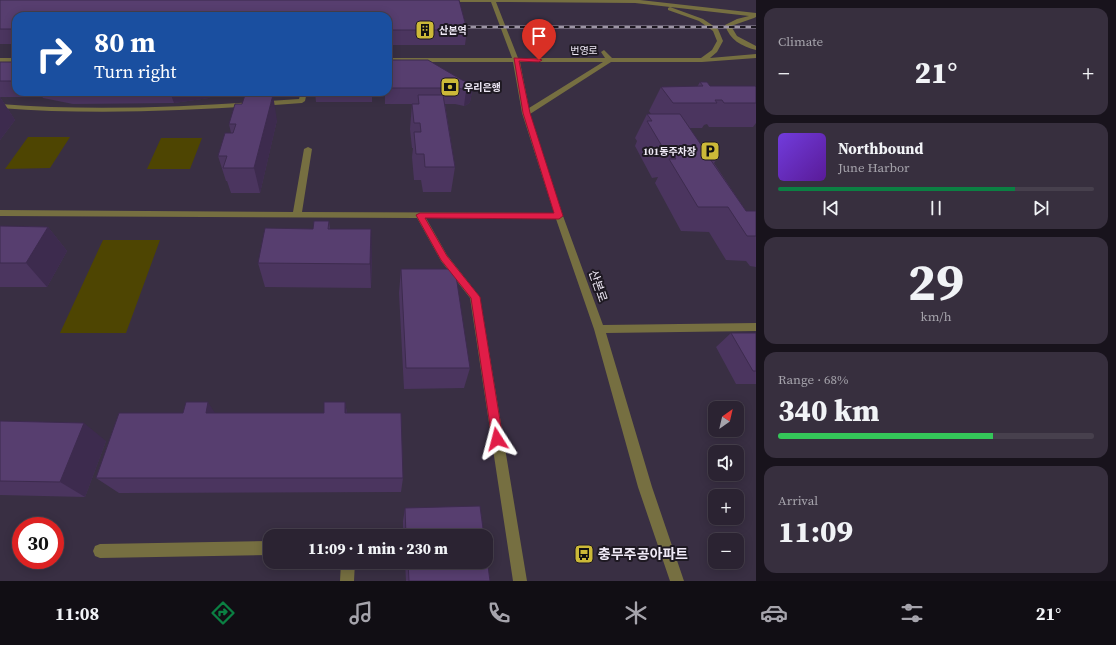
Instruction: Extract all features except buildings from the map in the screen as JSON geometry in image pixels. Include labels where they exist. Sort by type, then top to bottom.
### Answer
[{"type":"street","points":[[444,0],[635,0],[756,16]]},
{"type":"street","name":"산본로","points":[[494,0],[516,60],[526,113],[559,216],[599,329],[645,487],[677,581]]},
{"type":"street","points":[[635,0],[671,9],[701,20],[716,30],[720,41],[715,51],[702,60]]},
{"type":"street","points":[[756,16],[739,20],[728,25],[731,34],[743,43],[756,48]]},
{"type":"street","points":[[526,113],[610,60],[604,52]]},
{"type":"street","name":"번영로","points":[[392,60],[702,60],[756,56]]},
{"type":"street","points":[[0,60],[12,60]]},
{"type":"street","points":[[0,106],[46,111],[189,109],[302,102],[303,96]]},
{"type":"street","points":[[297,215],[308,149]]},
{"type":"street","points":[[0,213],[559,216]]},
{"type":"street","points":[[420,215],[444,258],[475,297],[520,581]]},
{"type":"street","points":[[599,329],[756,327]]},
{"type":"street","points":[[100,551],[263,548]]},
{"type":"street","points":[[347,581],[348,569]]},
{"type":"shaded area","points":[[28,137],[70,137],[50,168],[5,169]]},
{"type":"shaded area","points":[[161,138],[202,138],[190,169],[147,169]]},
{"type":"shaded area","points":[[103,240],[160,240],[126,333],[60,333]]},
{"type":"railway","points":[[454,27],[756,27]]},
{"type":"place","name":"산본역","points":[[425,30]]},
{"type":"place","name":"우리은행","points":[[450,87]]},
{"type":"place","name":"101동주차장","points":[[710,151]]},
{"type":"place","name":"충무주공아파트","points":[[584,554]]},
{"type":"route","points":[[497,439],[475,297],[444,258],[420,215],[559,216],[526,113],[516,60],[539,60]]}]
